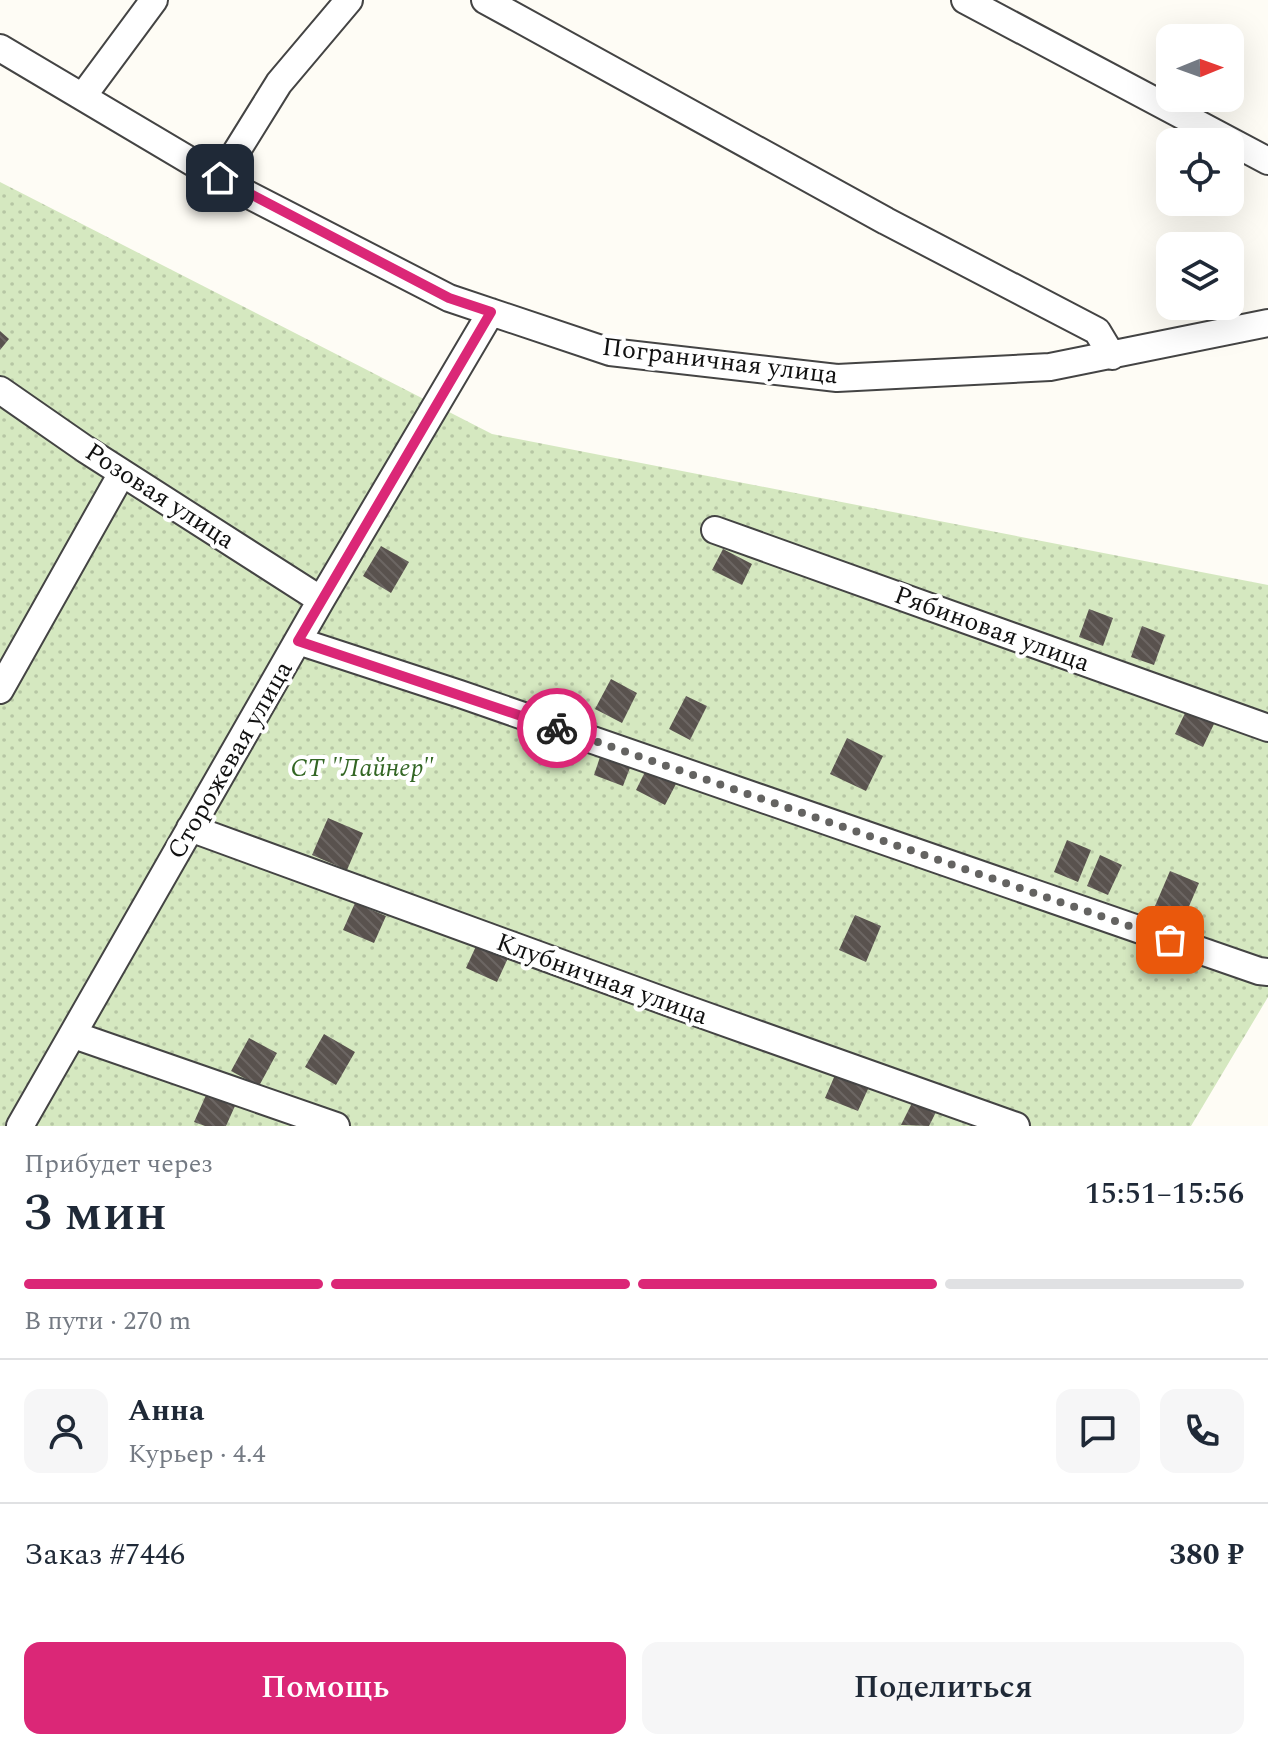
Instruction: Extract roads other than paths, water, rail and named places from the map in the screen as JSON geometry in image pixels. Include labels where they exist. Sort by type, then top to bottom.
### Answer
[{"type":"street","points":[[83,96],[154,0]]},
{"type":"street","points":[[220,178],[279,83],[349,0]]},
{"type":"street","points":[[485,0],[886,221],[1097,331],[1112,356]]},
{"type":"street","points":[[965,0],[1268,161]]},
{"type":"street","name":"Пограничная улица","points":[[0,48],[220,178],[449,298],[610,352],[837,378],[1050,367],[1268,323]]},
{"type":"street","name":"Сторожевая улица","points":[[20,1126],[321,600],[491,312]]},
{"type":"street","name":"Розовая улица","points":[[0,390],[122,473],[321,600]]},
{"type":"street","points":[[0,690],[122,473]]},
{"type":"street","name":"Рябиновая улица","points":[[715,530],[1268,728]]},
{"type":"street","points":[[298,641],[1268,972]]},
{"type":"street","name":"Клубничная улица","points":[[190,828],[1016,1126]]},
{"type":"street","points":[[74,1035],[336,1126]]},
{"type":"park label","name":"СТ \"Лайнер\"","points":[[362,768]]}]
